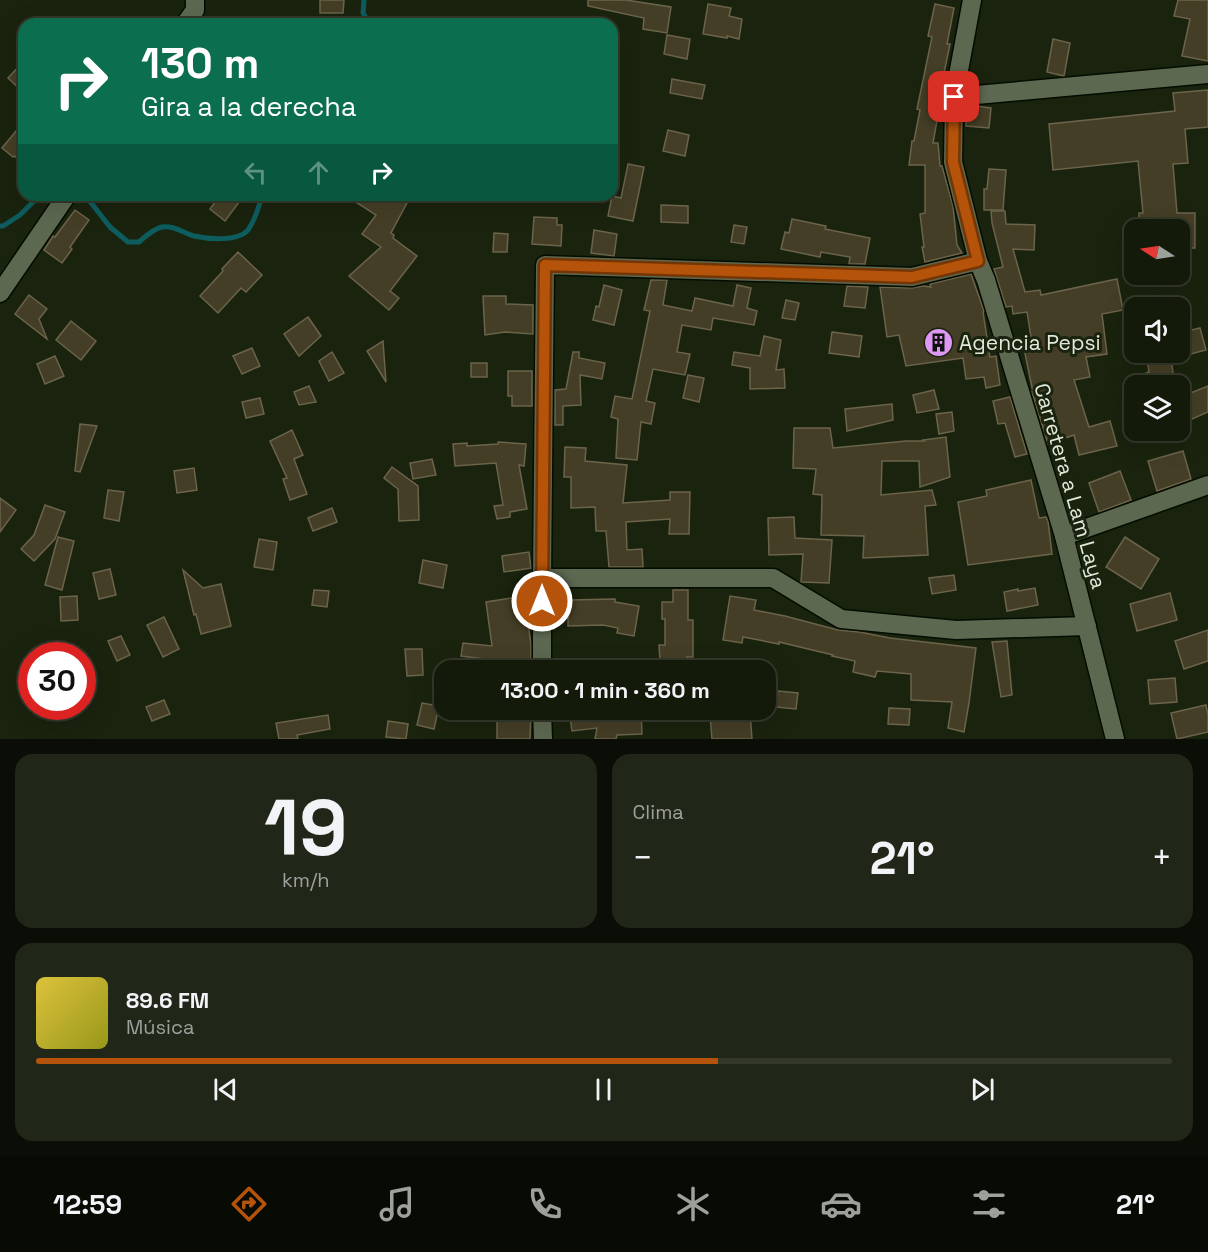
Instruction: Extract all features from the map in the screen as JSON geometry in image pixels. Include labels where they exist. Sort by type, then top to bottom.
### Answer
[{"type":"street","points":[[189,18],[195,10],[195,0]]},
{"type":"street","name":"Carretera a Lam Laya","points":[[972,0],[954,97],[953,162],[978,261],[986,280],[1064,536],[1114,739]]},
{"type":"street","points":[[954,97],[1208,74]]},
{"type":"street","points":[[0,293],[63,201]]},
{"type":"street","points":[[542,660],[545,265],[912,277],[978,261]]},
{"type":"street","points":[[1064,536],[1208,485]]},
{"type":"street","points":[[542,578],[773,578],[841,619],[956,630],[1087,626]]},
{"type":"street","points":[[543,720],[543,739]]},
{"type":"building","points":[[320,0],[344,0],[343,13],[320,13]]},
{"type":"building","points":[[588,0],[626,0],[671,7],[667,33],[643,29],[644,18],[588,6]]},
{"type":"building","points":[[1178,0],[1208,0],[1208,61],[1182,56],[1190,19],[1174,16]]},
{"type":"building","points":[[708,4],[731,8],[729,16],[742,19],[739,39],[703,34]]},
{"type":"building","points":[[935,4],[954,8],[933,143],[938,143],[940,166],[942,166],[953,206],[957,245],[962,253],[925,262],[920,214],[925,213],[925,165],[909,165],[920,110],[917,109],[932,37],[928,36]]},
{"type":"building","points":[[667,35],[690,39],[687,59],[664,54]]},
{"type":"building","points":[[1053,39],[1070,43],[1064,76],[1047,72]]},
{"type":"building","points":[[18,67],[18,87],[8,78]]},
{"type":"building","points":[[672,79],[705,85],[702,99],[670,93]]},
{"type":"building","points":[[1208,90],[1208,127],[1185,129],[1188,163],[1173,164],[1177,213],[1195,213],[1195,248],[1190,248],[1190,219],[1139,219],[1139,213],[1143,213],[1138,161],[1053,170],[1049,124],[1175,111],[1173,93]]},
{"type":"building","points":[[967,107],[991,108],[989,128],[966,126]]},
{"type":"building","points":[[668,130],[689,135],[685,156],[663,151]]},
{"type":"building","points":[[16,131],[18,133],[18,159],[2,148]]},
{"type":"building","points":[[628,164],[644,167],[633,221],[608,216],[611,201],[618,201],[618,197],[621,198]]},
{"type":"building","points":[[989,169],[1006,170],[1003,210],[984,210],[984,189],[987,189]]},
{"type":"building","points":[[216,201],[240,201],[225,221],[210,209]]},
{"type":"building","points":[[354,201],[408,201],[391,233],[394,235],[393,238],[417,256],[390,291],[399,298],[389,310],[349,276],[381,247],[362,234],[376,215]]},
{"type":"building","points":[[661,205],[688,206],[688,223],[661,222]]},
{"type":"building","points":[[75,210],[89,220],[62,263],[44,250]]},
{"type":"building","points":[[991,211],[1005,211],[1006,224],[1035,225],[1034,250],[1013,249],[1025,292],[1040,290],[1041,295],[1117,279],[1123,310],[1102,314],[1107,354],[1086,357],[1090,377],[1074,380],[1089,427],[1110,421],[1117,446],[1079,455],[1074,435],[1048,444],[1032,392],[1022,339],[1031,337],[1027,312],[1013,314],[1012,306],[1006,307],[994,269],[1003,267]]},
{"type":"building","points":[[534,217],[557,218],[557,225],[562,225],[561,246],[532,244]]},
{"type":"building","points":[[792,219],[826,226],[825,229],[870,238],[865,264],[849,264],[850,257],[821,252],[820,257],[781,249],[785,232],[789,233]]},
{"type":"building","points":[[734,225],[747,227],[744,244],[731,242]]},
{"type":"building","points":[[594,230],[617,234],[614,256],[591,253]]},
{"type":"building","points":[[494,233],[508,234],[507,252],[493,252]]},
{"type":"building","points":[[238,252],[262,275],[246,292],[241,288],[218,313],[200,296]]},
{"type":"building","points":[[971,274],[984,311],[990,357],[996,356],[1000,385],[986,388],[984,377],[966,379],[963,358],[906,366],[899,335],[887,337],[880,287],[931,287],[930,284]]},
{"type":"building","points":[[651,280],[667,280],[663,305],[692,311],[695,298],[733,306],[737,285],[751,288],[747,308],[757,311],[754,325],[713,318],[711,330],[682,325],[677,352],[690,354],[685,375],[653,369],[646,401],[655,403],[651,424],[641,422],[637,460],[616,458],[618,419],[611,417],[615,396],[632,399],[650,311],[644,310]]},
{"type":"building","points":[[604,285],[622,290],[614,325],[593,320],[596,306],[599,307]]},
{"type":"building","points":[[847,286],[868,287],[865,308],[844,306]]},
{"type":"building","points":[[29,295],[47,309],[39,319],[47,339],[15,314]]},
{"type":"building","points":[[483,296],[506,296],[506,304],[533,305],[533,334],[505,332],[485,335]]},
{"type":"building","points":[[786,300],[799,303],[795,320],[782,318]]},
{"type":"building","points":[[308,317],[321,336],[299,356],[284,334]]},
{"type":"building","points":[[71,321],[96,341],[81,360],[56,340]]},
{"type":"building","points":[[1200,328],[1206,350],[1190,354],[1190,330]]},
{"type":"building","points":[[832,332],[862,336],[859,357],[829,353]]},
{"type":"building","points":[[764,336],[781,340],[776,370],[784,369],[785,388],[750,389],[750,368],[732,365],[734,352],[760,356]]},
{"type":"building","points":[[383,341],[386,382],[367,351]]},
{"type":"building","points":[[252,348],[260,366],[242,374],[233,356]]},
{"type":"building","points":[[332,352],[344,373],[329,381],[319,361]]},
{"type":"building","points":[[573,352],[579,352],[579,358],[605,363],[602,379],[580,375],[581,405],[563,406],[563,425],[555,425],[555,390],[566,389]]},
{"type":"building","points":[[55,356],[64,376],[45,384],[37,364]]},
{"type":"building","points":[[471,363],[487,363],[487,377],[471,377]]},
{"type":"building","points":[[1148,363],[1172,363],[1173,375],[1146,375],[1149,372]]},
{"type":"building","points":[[508,371],[532,371],[532,406],[512,406],[512,396],[508,396]]},
{"type":"building","points":[[688,375],[704,378],[699,402],[683,398]]},
{"type":"building","points":[[309,386],[316,402],[299,405],[294,392]]},
{"type":"building","points":[[1208,386],[1208,412],[1192,419],[1190,393]]},
{"type":"building","points":[[934,390],[939,409],[917,413],[913,395]]},
{"type":"building","points":[[1010,397],[1027,454],[1015,457],[1005,423],[998,424],[993,401]]},
{"type":"building","points":[[260,398],[264,414],[246,418],[242,402]]},
{"type":"building","points":[[892,404],[893,420],[847,431],[845,409]]},
{"type":"building","points":[[952,412],[954,431],[939,434],[936,414]]},
{"type":"building","points":[[80,424],[97,426],[80,472],[75,471]]},
{"type":"building","points":[[794,428],[830,428],[833,448],[924,441],[946,437],[950,477],[920,487],[919,461],[882,461],[881,495],[932,490],[936,505],[925,506],[928,555],[863,558],[864,536],[821,535],[822,495],[813,494],[816,469],[793,468]]},
{"type":"building","points":[[292,430],[303,455],[294,459],[307,494],[290,500],[283,479],[287,478],[270,441]]},
{"type":"building","points":[[498,442],[526,444],[524,466],[519,465],[527,509],[510,512],[510,517],[497,519],[494,506],[503,505],[496,463],[455,466],[453,444],[467,443],[467,446],[498,444]]},
{"type":"building","points":[[565,447],[586,448],[585,461],[627,465],[623,503],[670,500],[670,492],[690,492],[689,534],[669,534],[670,519],[626,522],[627,550],[642,549],[643,567],[609,567],[606,531],[596,531],[595,507],[571,508],[571,477],[564,477]]},
{"type":"building","points":[[1183,451],[1191,479],[1157,491],[1148,461]]},
{"type":"building","points":[[432,459],[436,475],[413,479],[410,463]]},
{"type":"building","points":[[392,467],[418,486],[419,520],[399,521],[398,489],[384,478]]},
{"type":"building","points":[[194,468],[197,490],[177,493],[174,471]]},
{"type":"building","points":[[1120,471],[1131,500],[1099,512],[1089,483]]},
{"type":"building","points":[[1031,480],[1039,518],[1046,517],[1048,521],[1052,554],[968,565],[958,502],[987,496],[986,490]]},
{"type":"building","points":[[108,490],[124,492],[119,521],[104,518]]},
{"type":"building","points":[[0,498],[16,510],[0,532]]},
{"type":"building","points":[[45,505],[65,512],[55,539],[34,561],[21,549],[34,535]]},
{"type":"building","points":[[332,508],[337,522],[313,531],[308,518]]},
{"type":"building","points":[[794,517],[795,538],[832,540],[829,583],[801,582],[803,554],[769,555],[768,518]]},
{"type":"building","points":[[58,537],[74,541],[62,590],[45,585]]},
{"type":"building","points":[[1125,537],[1159,559],[1141,589],[1106,567]]},
{"type":"building","points":[[259,539],[277,542],[273,570],[254,567]]},
{"type":"building","points":[[529,552],[531,568],[504,572],[502,556]]},
{"type":"building","points":[[423,560],[447,565],[443,588],[419,583]]},
{"type":"building","points":[[110,569],[116,595],[99,599],[93,573]]},
{"type":"building","points":[[183,570],[203,588],[221,584],[231,626],[201,634]]},
{"type":"building","points":[[954,575],[956,590],[932,594],[929,578]]},
{"type":"building","points":[[1035,588],[1038,605],[1007,611],[1004,592]]},
{"type":"building","points":[[314,590],[329,591],[327,607],[312,605]]},
{"type":"building","points":[[673,590],[688,590],[688,620],[693,620],[693,657],[687,657],[688,660],[660,660],[659,645],[665,645],[665,619],[662,619],[662,602],[673,602]]},
{"type":"building","points":[[1170,593],[1177,620],[1137,631],[1130,604]]},
{"type":"building","points":[[77,596],[78,620],[61,621],[60,597]]},
{"type":"building","points":[[524,596],[531,660],[493,660],[461,656],[463,643],[492,646],[486,602]]},
{"type":"building","points":[[730,596],[756,600],[754,610],[838,630],[976,648],[964,732],[948,728],[952,702],[911,700],[911,674],[877,671],[875,677],[853,672],[855,661],[833,655],[779,642],[779,644],[743,637],[742,643],[723,640]]},
{"type":"building","points":[[615,599],[615,602],[639,606],[634,636],[617,633],[618,628],[603,625],[568,626],[568,600]]},
{"type":"building","points":[[164,617],[179,649],[163,657],[147,625]]},
{"type":"building","points":[[1208,630],[1208,661],[1184,669],[1175,641]]},
{"type":"building","points":[[121,636],[130,655],[117,661],[108,641]]},
{"type":"building","points":[[1007,641],[1012,695],[1001,697],[992,642]]},
{"type":"building","points":[[405,649],[422,649],[423,675],[407,676]]},
{"type":"building","points":[[1175,678],[1177,702],[1150,704],[1148,680]]},
{"type":"building","points":[[778,691],[798,693],[796,709],[776,707]]},
{"type":"building","points":[[164,700],[170,714],[152,721],[146,707]]},
{"type":"building","points":[[422,703],[434,705],[434,720],[436,720],[434,729],[417,725]]},
{"type":"building","points":[[1206,705],[1208,732],[1177,739],[1171,713]]},
{"type":"building","points":[[889,708],[910,709],[909,725],[888,724]]},
{"type":"building","points":[[328,715],[330,729],[297,735],[298,739],[279,739],[276,723]]},
{"type":"building","points":[[497,720],[531,720],[530,739],[497,739]]},
{"type":"building","points":[[570,720],[641,720],[642,734],[617,735],[616,739],[595,739],[597,728],[572,731]]},
{"type":"building","points":[[710,720],[751,720],[752,739],[712,739]]},
{"type":"building","points":[[388,721],[408,724],[406,739],[386,737]]},
{"type":"waterway","points":[[364,0],[363,13],[366,18]]},
{"type":"waterway","points":[[0,226],[20,215],[34,201]]},
{"type":"waterway","points":[[90,201],[110,227],[128,242],[139,242],[162,227],[215,239],[237,236],[248,230],[260,201]]},
{"type":"place","name":"Agencia Pepsi","points":[[938,343]]},
{"type":"route","points":[[542,601],[545,265],[912,277],[978,261],[953,162],[954,97]]}]
